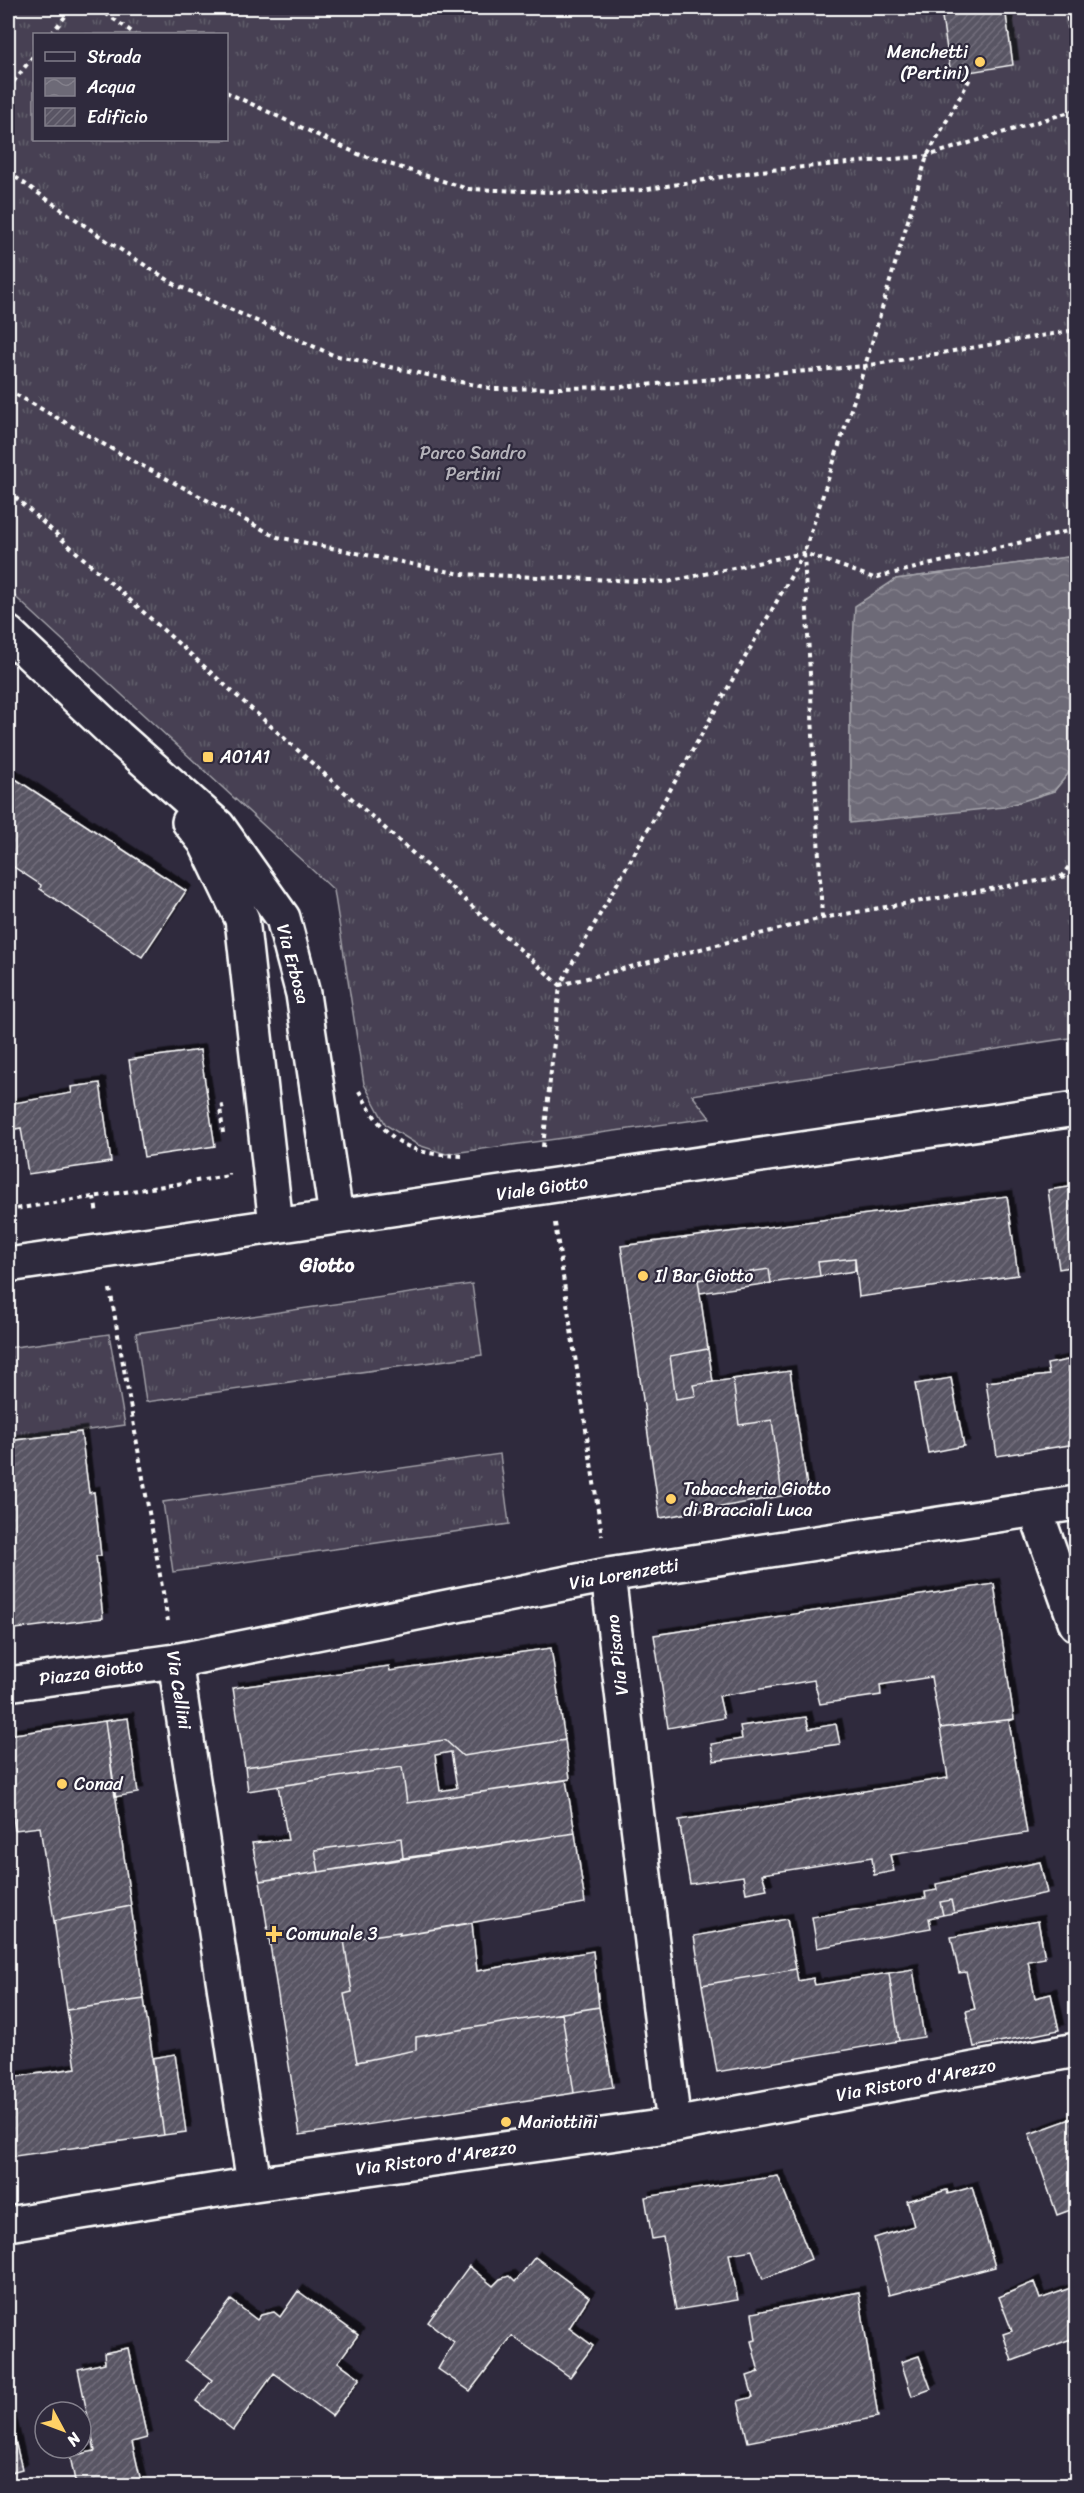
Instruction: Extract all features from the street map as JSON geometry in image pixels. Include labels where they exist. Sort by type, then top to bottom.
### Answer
[{"type":"street","name":"Via Erbosa","points":[[8,633],[118,737],[218,826],[283,918],[303,994],[336,1216]]},
{"type":"street","name":"Via Erbosa","points":[[118,737],[205,842],[242,919],[276,1225]]},
{"type":"street","name":"Viale Giotto","points":[[8,1265],[1077,1109]]},
{"type":"street","name":"Via Lorenzetti","points":[[175,1661],[608,1575],[1077,1503]]},
{"type":"street","points":[[1035,1509],[1077,1624]]},
{"type":"street","name":"Via Pisano","points":[[608,1575],[674,2125]]},
{"type":"street","name":"Piazza Giotto","points":[[8,1684],[175,1661]]},
{"type":"street","name":"Via Cellini","points":[[175,1661],[254,2184]]},
{"type":"street","name":"Via Ristoro d'Arezzo","points":[[8,2224],[254,2184],[674,2125],[1077,2050]]},
{"type":"path","points":[[52,33],[72,8]]},
{"type":"path","points":[[98,8],[134,33]]},
{"type":"path","points":[[1066,8],[1077,73]]},
{"type":"path","points":[[8,89],[33,56]]},
{"type":"path","points":[[533,1149],[544,1147],[560,985],[804,553],[865,366],[927,156],[971,77]]},
{"type":"path","points":[[228,93],[358,154],[468,189],[582,193],[642,190],[759,171],[927,156],[1077,111]]},
{"type":"path","points":[[8,172],[104,239],[176,285],[333,355],[494,389],[621,387],[865,366],[1077,330]]},
{"type":"path","points":[[8,390],[135,462],[277,537],[461,574],[667,582],[804,553],[874,578],[1077,529]]},
{"type":"path","points":[[8,491],[560,985]]},
{"type":"path","points":[[804,553],[822,918]]},
{"type":"path","points":[[1061,877],[1077,857]]},
{"type":"path","points":[[560,985],[822,918],[1077,875]]},
{"type":"path","points":[[348,1092],[359,1090],[372,1114],[388,1136],[415,1150],[435,1156],[467,1156]]},
{"type":"path","points":[[8,1210],[229,1176]]},
{"type":"path","points":[[550,1187],[608,1575]]},
{"type":"path","name":"Via Cellini","points":[[94,1197],[175,1661]]},
{"type":"green space","name":"Parco Sandro Pertini","points":[[8,8],[1076,8],[1076,556],[896,579],[850,695],[850,822],[1054,791],[1076,764],[1076,1037],[692,1095],[710,1118],[446,1154],[418,1145],[386,1125],[364,1084],[334,890],[8,590]]},
{"type":"green space","points":[[472,1284],[482,1355],[146,1402],[136,1333]]},
{"type":"green space","points":[[109,1334],[125,1425],[8,1441],[8,1348]]},
{"type":"green space","points":[[500,1454],[509,1524],[173,1572],[163,1502]]},
{"type":"water","points":[[1076,556],[1076,764],[1054,791],[1004,807],[850,823],[850,695],[855,606],[896,579]]},
{"type":"building","points":[[966,8],[1005,8],[1013,65],[951,75],[941,11]]},
{"type":"building","points":[[8,774],[186,891],[142,957],[40,889],[41,885],[8,863]]},
{"type":"building","points":[[200,1050],[215,1146],[144,1157],[129,1060]]},
{"type":"building","points":[[100,1083],[111,1162],[28,1174],[21,1128],[10,1130],[8,1104],[72,1093],[71,1087]]},
{"type":"building","points":[[1076,1186],[1076,1266],[1059,1269],[1048,1190]]},
{"type":"building","points":[[1007,1196],[1018,1275],[859,1297],[855,1258],[818,1262],[820,1276],[771,1283],[769,1269],[698,1280],[708,1349],[670,1356],[676,1399],[696,1396],[693,1385],[733,1379],[739,1425],[772,1420],[782,1496],[660,1518],[621,1246]]},
{"type":"building","points":[[855,1258],[855,1271],[820,1276],[818,1262]]},
{"type":"building","points":[[769,1269],[771,1283],[700,1293],[698,1280]]},
{"type":"building","points":[[708,1349],[713,1382],[693,1385],[696,1396],[676,1399],[670,1356]]},
{"type":"building","points":[[1068,1360],[1069,1371],[1076,1370],[1076,1444],[997,1456],[986,1382],[1049,1375],[1047,1364]]},
{"type":"building","points":[[790,1371],[808,1493],[782,1496],[772,1420],[739,1425],[733,1379]]},
{"type":"building","points":[[951,1378],[964,1446],[928,1453],[915,1384]]},
{"type":"building","points":[[81,1432],[89,1493],[94,1492],[101,1556],[96,1556],[103,1618],[8,1630],[8,1441]]},
{"type":"building","points":[[994,1584],[1014,1719],[940,1728],[931,1677],[880,1685],[881,1695],[820,1704],[814,1680],[719,1696],[724,1718],[668,1728],[654,1635]]},
{"type":"building","points":[[551,1648],[565,1740],[463,1756],[445,1740],[245,1767],[233,1688],[389,1666],[390,1671]]},
{"type":"building","points":[[806,1717],[809,1729],[836,1724],[840,1744],[714,1761],[711,1744],[742,1739],[740,1726]]},
{"type":"building","points":[[128,1718],[138,1793],[115,1797],[105,1721]]},
{"type":"building","points":[[1014,1719],[1009,1721],[1027,1833],[890,1855],[894,1871],[874,1875],[872,1857],[762,1874],[767,1889],[746,1893],[743,1876],[690,1884],[679,1820],[948,1778],[940,1728]]},
{"type":"building","points":[[105,1721],[131,1906],[54,1921],[40,1827],[15,1830],[12,1811],[8,1812],[8,1735]]},
{"type":"building","points":[[445,1740],[463,1756],[565,1740],[570,1779],[407,1803],[402,1767],[248,1791],[245,1767]],"holes":[[[451,1752],[457,1788],[440,1791],[435,1755]]]},
{"type":"building","points":[[402,1767],[407,1803],[566,1780],[575,1833],[403,1858],[401,1838],[315,1850],[319,1872],[260,1881],[252,1843],[288,1840],[278,1786]]},
{"type":"building","points":[[575,1833],[585,1903],[399,1935],[400,1932],[344,1940],[352,1992],[344,1994],[357,2062],[416,2050],[416,2037],[562,2013],[574,2093],[300,2135],[260,1881]]},
{"type":"building","points":[[401,1838],[403,1858],[319,1872],[315,1850]]},
{"type":"building","points":[[1040,1862],[1047,1893],[954,1913],[951,1900],[940,1902],[943,1915],[929,1918],[931,1928],[817,1948],[812,1917],[926,1898],[925,1892],[937,1890],[936,1884]]},
{"type":"building","points":[[951,1900],[954,1913],[943,1915],[940,1902]]},
{"type":"building","points":[[131,1906],[144,1999],[67,2010],[54,1921]]},
{"type":"building","points":[[787,1919],[796,1969],[702,1985],[694,1936]]},
{"type":"building","points":[[1038,1921],[1045,1958],[1028,1961],[1035,1998],[1051,1994],[1059,2030],[974,2047],[966,2011],[975,2009],[966,1972],[959,1973],[951,1937]]},
{"type":"building","points":[[472,1923],[477,1971],[593,1951],[599,2007],[416,2037],[416,2050],[357,2062],[344,1994],[352,1992],[344,1940],[400,1932],[399,1935]]},
{"type":"building","points":[[796,1969],[798,1981],[813,1978],[815,1985],[889,1973],[899,2041],[717,2072],[702,1985]]},
{"type":"building","points":[[913,1969],[924,2037],[899,2041],[889,1973]]},
{"type":"building","points":[[144,1999],[164,2135],[8,2157],[8,2078],[76,2068],[67,2010]]},
{"type":"building","points":[[599,2007],[613,2087],[574,2093],[562,2013]]},
{"type":"building","points":[[175,2054],[186,2132],[164,2135],[152,2058]]},
{"type":"building","points":[[1076,2117],[1076,2208],[1057,2215],[1029,2134]]},
{"type":"building","points":[[778,2176],[811,2259],[763,2279],[752,2250],[729,2254],[738,2300],[676,2310],[663,2237],[652,2239],[645,2197]]},
{"type":"building","points":[[972,2187],[995,2267],[889,2295],[874,2238],[914,2226],[907,2201],[947,2190],[948,2194]]},
{"type":"building","points":[[535,2257],[589,2297],[569,2328],[593,2346],[570,2377],[512,2336],[470,2391],[438,2369],[454,2342],[428,2322],[469,2266],[493,2286],[500,2279],[509,2276],[515,2282]]},
{"type":"building","points":[[1034,2282],[1040,2299],[1076,2286],[1076,2347],[1074,2348],[1071,2339],[1012,2361],[1003,2334],[1012,2331],[999,2297]]},
{"type":"building","points":[[298,2291],[358,2335],[338,2362],[360,2378],[332,2416],[274,2373],[233,2430],[196,2401],[212,2380],[185,2360],[231,2300],[257,2320],[261,2315],[274,2312],[280,2317]]},
{"type":"building","points":[[859,2292],[878,2417],[748,2442],[738,2401],[753,2397],[747,2376],[759,2372],[751,2341],[756,2340],[752,2313]]},
{"type":"building","points":[[128,2348],[147,2438],[132,2442],[142,2486],[76,2486],[71,2460],[93,2460],[93,2451],[95,2451],[93,2400],[84,2400],[78,2369],[105,2363],[104,2353]]},
{"type":"building","points":[[919,2356],[931,2389],[912,2396],[901,2362]]},
{"type":"building","points":[[8,2412],[22,2469],[8,2473]]},
{"type":"place","name":"Menchetti (Pertini)","points":[[980,62]]},
{"type":"place","name":"A01A1","points":[[208,757]]},
{"type":"place","name":"Il Bar Giotto","points":[[643,1276]]},
{"type":"place","name":"Tabaccheria Giotto di Bracciali Luca","points":[[671,1499]]},
{"type":"place","name":"Conad","points":[[62,1784]]},
{"type":"place","name":"Comunale 3","points":[[274,1934]]},
{"type":"place","name":"Mariottini","points":[[506,2122]]},
{"type":"district","name":"Giotto","points":[[327,1265]]}]
